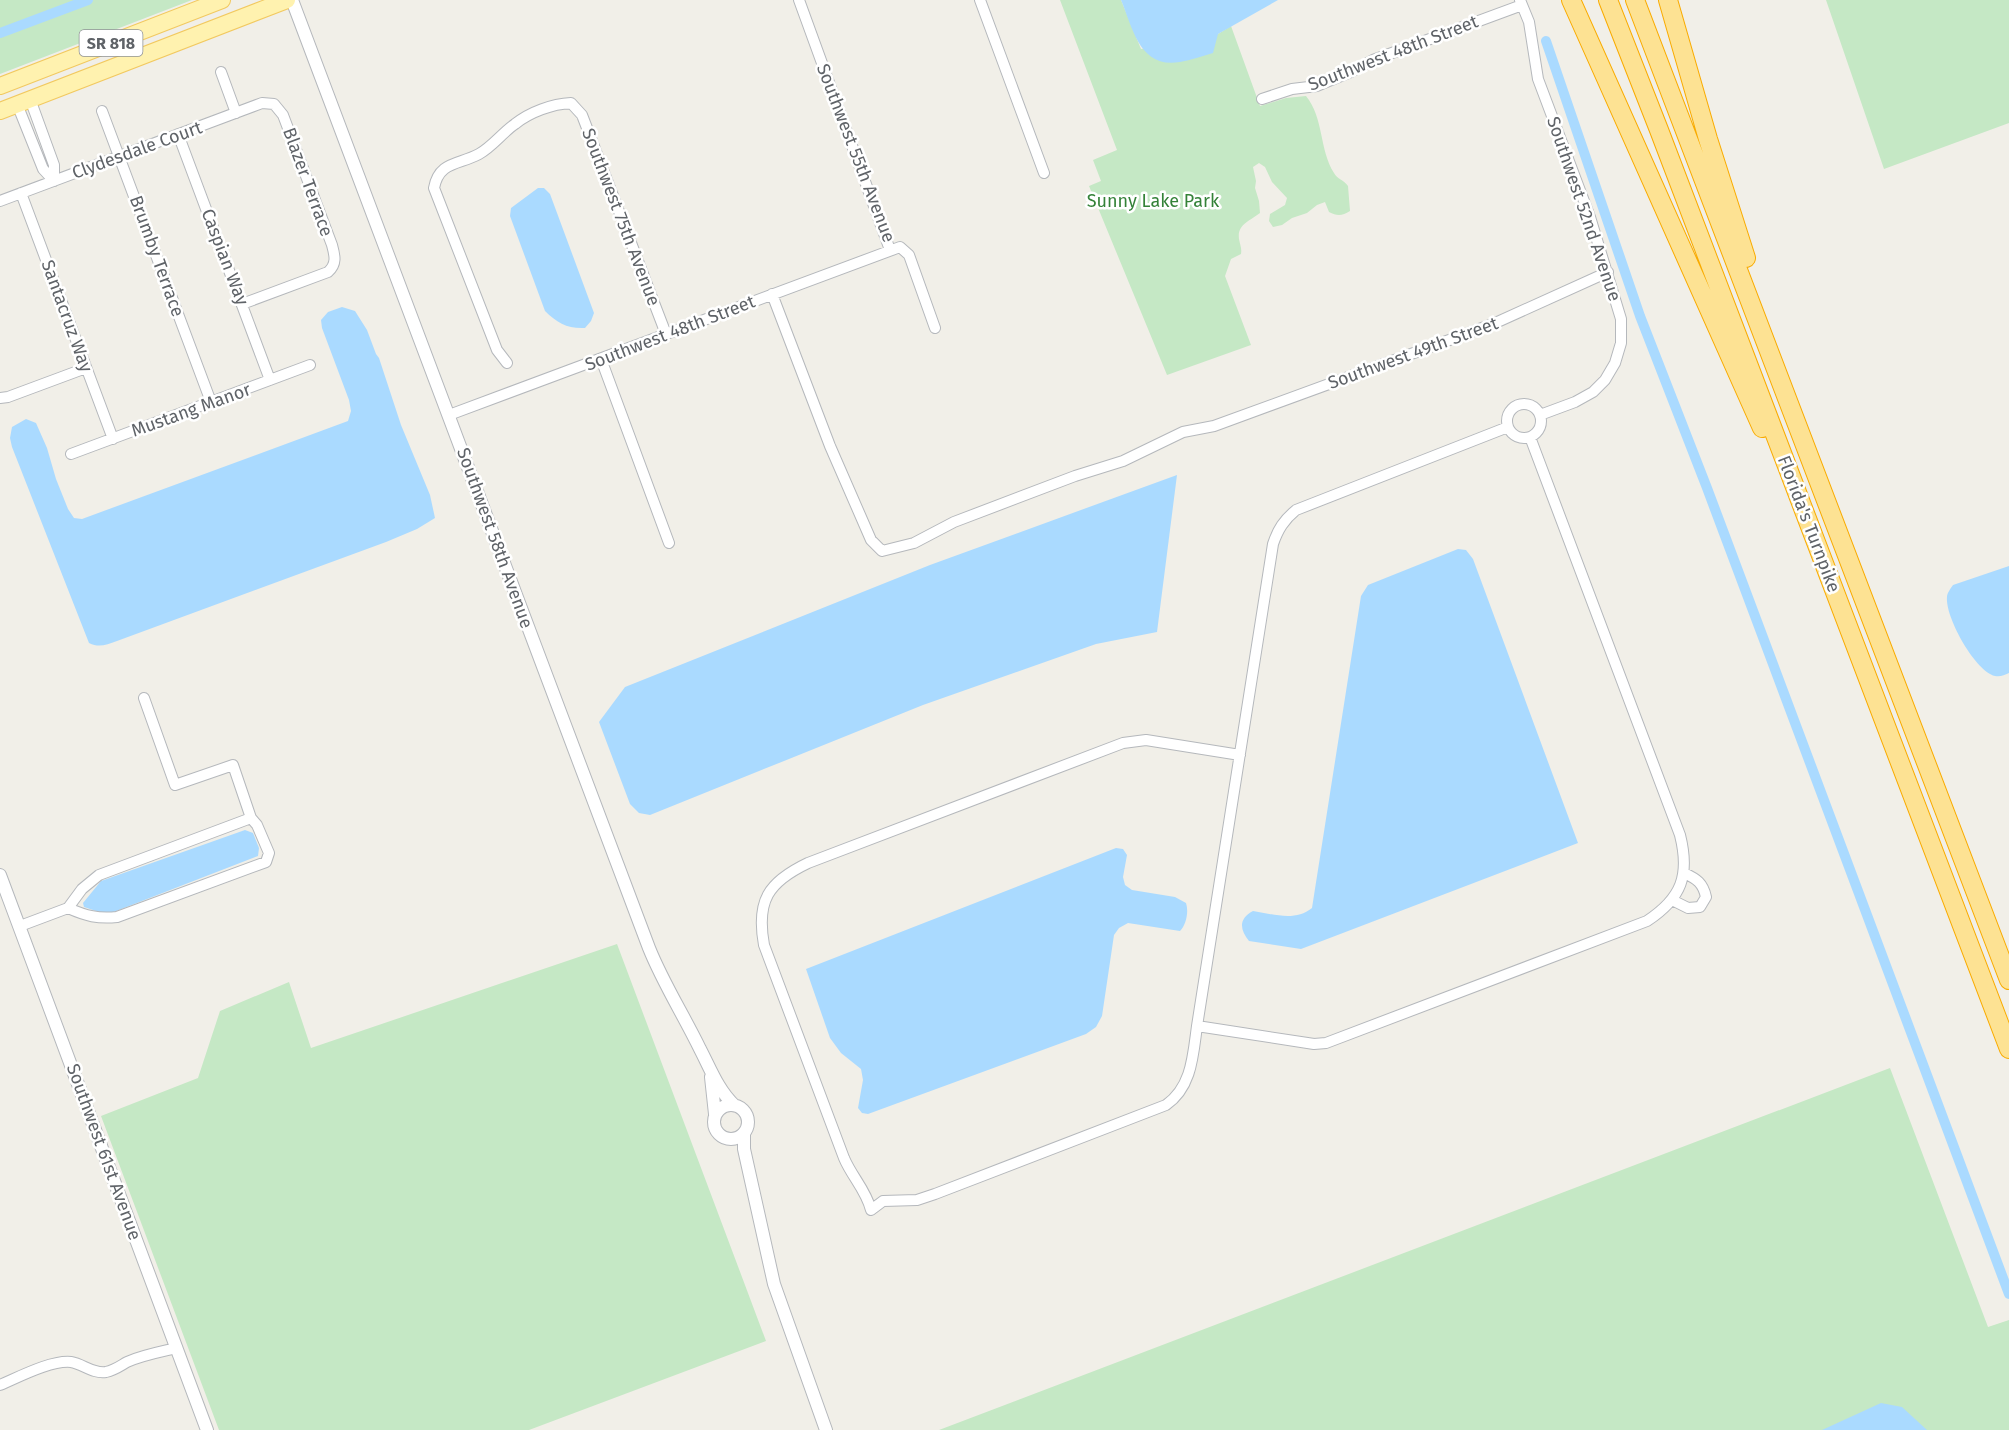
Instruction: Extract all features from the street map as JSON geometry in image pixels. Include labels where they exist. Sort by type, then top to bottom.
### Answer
[{"type":"highway","points":[[1571,0],[1756,419],[1793,481]]},
{"type":"highway","name":"Florida's Turnpike","points":[[1608,0],[2009,1049]]},
{"type":"highway","name":"Florida's Turnpike","points":[[1635,0],[2009,980]]},
{"type":"highway","points":[[1668,0],[1708,139],[1744,251],[1762,330]]},
{"type":"main road","name":"SR 818","points":[[0,86],[222,0]]},
{"type":"main road","name":"SR 818","points":[[0,111],[287,0]]},
{"type":"main road","points":[[24,102],[35,82],[127,46],[129,36]]},
{"type":"street","name":"Southwest 58th Avenue","points":[[292,0],[660,976],[710,1070],[734,1105]]},
{"type":"street","name":"Southwest 55th Avenue","points":[[798,0],[890,250],[900,248],[909,255],[935,328]]},
{"type":"street","points":[[980,0],[1044,173]]},
{"type":"street","name":"Southwest 48th Street","points":[[1262,99],[1292,89],[1317,86],[1352,72],[1373,60],[1521,2]]},
{"type":"street","name":"Southwest 52nd Avenue","points":[[1521,2],[1529,22],[1538,79],[1590,217],[1621,319],[1621,343],[1615,363],[1605,381],[1593,392],[1575,402],[1540,415]]},
{"type":"street","points":[[221,72],[236,113]]},
{"type":"street","points":[[24,102],[43,169],[54,181]]},
{"type":"street","name":"Clydesdale Court","points":[[0,201],[262,103],[274,104]]},
{"type":"street","name":"Blazer Terrace","points":[[242,304],[328,272],[334,264],[332,245],[283,115],[274,104]]},
{"type":"street","name":"Southwest 75th Avenue","points":[[507,363],[497,350],[434,188],[436,178],[446,166],[479,154],[516,123],[555,104],[571,104],[582,114],[666,334]]},
{"type":"street","name":"Brumby Terrace","points":[[102,111],[211,402]]},
{"type":"street","name":"Caspian Way","points":[[178,134],[270,380]]},
{"type":"street","name":"Santacruz Way","points":[[21,193],[113,439]]},
{"type":"street","name":"Southwest 48th Street","points":[[449,415],[890,250]]},
{"type":"street","name":"Southwest 49th Street","points":[[772,294],[834,456],[871,540],[882,551],[914,543],[954,522],[1075,476],[1123,461],[1183,432],[1214,426],[1493,324],[1608,272]]},
{"type":"street","points":[[601,359],[669,543]]},
{"type":"street","name":"Mustang Manor","points":[[71,454],[310,365]]},
{"type":"street","points":[[0,398],[86,368]]},
{"type":"street","points":[[1518,405],[1531,406],[1540,415],[1539,428],[1530,437],[1515,435],[1508,427],[1508,414],[1518,405]]},
{"type":"street","points":[[1240,755],[1146,740],[1122,743],[794,870],[771,888],[761,911],[764,945],[843,1158],[851,1174],[867,1194],[871,1210],[883,1201],[917,1200],[935,1194],[1166,1105],[1176,1098],[1188,1076],[1197,1026],[1240,755],[1273,544],[1278,530],[1296,510],[1508,427]]},
{"type":"street","points":[[1197,1026],[1314,1044],[1326,1043],[1647,921],[1672,900],[1684,873],[1685,855],[1680,835],[1530,437]]},
{"type":"street","points":[[68,908],[101,919],[117,917],[266,862],[269,853],[257,825],[251,818],[232,765],[175,785],[144,698]]},
{"type":"street","points":[[20,926],[68,908],[82,890],[99,875],[251,818]]},
{"type":"street","points":[[1672,900],[1688,908],[1700,907],[1707,897],[1704,887],[1696,879],[1684,873]]},
{"type":"street","name":"Southwest 61st Avenue","points":[[0,875],[207,1430]]},
{"type":"street","name":"Southwest 58th Avenue","points":[[710,1070],[716,1114]]},
{"type":"street","points":[[749,1176],[731,1144],[720,1135],[714,1126],[716,1114],[720,1108],[734,1105],[742,1109],[747,1116],[748,1125],[744,1133],[744,1149],[774,1284],[826,1430]]},
{"type":"street","points":[[725,1138],[738,1137],[744,1133]]},
{"type":"street","points":[[0,1385],[40,1368],[59,1363],[71,1362],[103,1373],[115,1370],[141,1357],[177,1347]]},
{"type":"green space","points":[[0,0],[192,0],[0,74]]},
{"type":"green space","name":"Sunny Lake Park","points":[[1060,0],[1121,0],[1141,49],[1218,34],[1231,26],[1260,106],[1286,98],[1306,96],[1312,105],[1329,164],[1335,175],[1348,186],[1350,211],[1337,215],[1329,212],[1325,202],[1307,213],[1273,227],[1269,221],[1270,214],[1285,205],[1287,198],[1272,182],[1265,167],[1259,163],[1253,167],[1260,213],[1242,226],[1239,234],[1241,254],[1231,259],[1225,276],[1251,345],[1167,375],[1089,186],[1101,181],[1093,160],[1117,150]]},
{"type":"green space","points":[[1826,0],[2009,0],[2009,123],[1884,169]]},
{"type":"green space","points":[[617,944],[766,1341],[529,1430],[219,1430],[101,1116],[198,1078],[220,1011],[289,982],[311,1048]]},
{"type":"green space","points":[[1890,1068],[1988,1327],[2009,1320],[2009,1430],[939,1430]]},
{"type":"water","points":[[1121,0],[1278,0],[1218,34],[1213,53],[1180,62],[1166,63],[1147,53],[1140,44]]},
{"type":"water","points":[[538,188],[544,188],[550,194],[594,313],[585,328],[563,324],[545,311],[510,216],[511,208]]},
{"type":"water","points":[[342,307],[355,311],[367,330],[379,358],[401,425],[430,495],[435,518],[417,529],[386,542],[106,645],[99,646],[89,643],[12,447],[10,438],[12,427],[26,419],[36,423],[68,509],[74,518],[82,519],[348,421],[351,411],[349,400],[321,320],[328,312]]},
{"type":"water","points":[[1177,475],[1157,632],[1096,644],[923,705],[650,815],[639,813],[630,804],[599,722],[625,687],[930,565]]},
{"type":"water","points":[[1458,549],[1466,550],[1473,559],[1578,843],[1301,949],[1249,941],[1242,925],[1248,914],[1253,911],[1291,916],[1312,908],[1361,596],[1368,585]]},
{"type":"water","points":[[2009,566],[2009,673],[1995,676],[1987,672],[1970,654],[1951,617],[1947,595],[1953,585]]},
{"type":"water","points":[[245,830],[253,833],[259,848],[258,856],[111,913],[102,913],[84,907],[83,903],[101,881]]},
{"type":"water","points":[[1116,848],[1123,849],[1127,855],[1123,877],[1125,885],[1132,890],[1175,897],[1186,903],[1187,914],[1180,931],[1128,923],[1119,928],[1114,935],[1102,1016],[1096,1027],[1086,1034],[868,1114],[862,1113],[858,1108],[863,1080],[861,1069],[841,1053],[830,1038],[806,969]]},
{"type":"water","points":[[1881,1403],[1902,1407],[1927,1430],[1822,1430]]},
{"type":"waterway","points":[[0,33],[88,0]]},
{"type":"waterway","points":[[1546,41],[1640,316],[1707,488],[2009,1294]]}]
